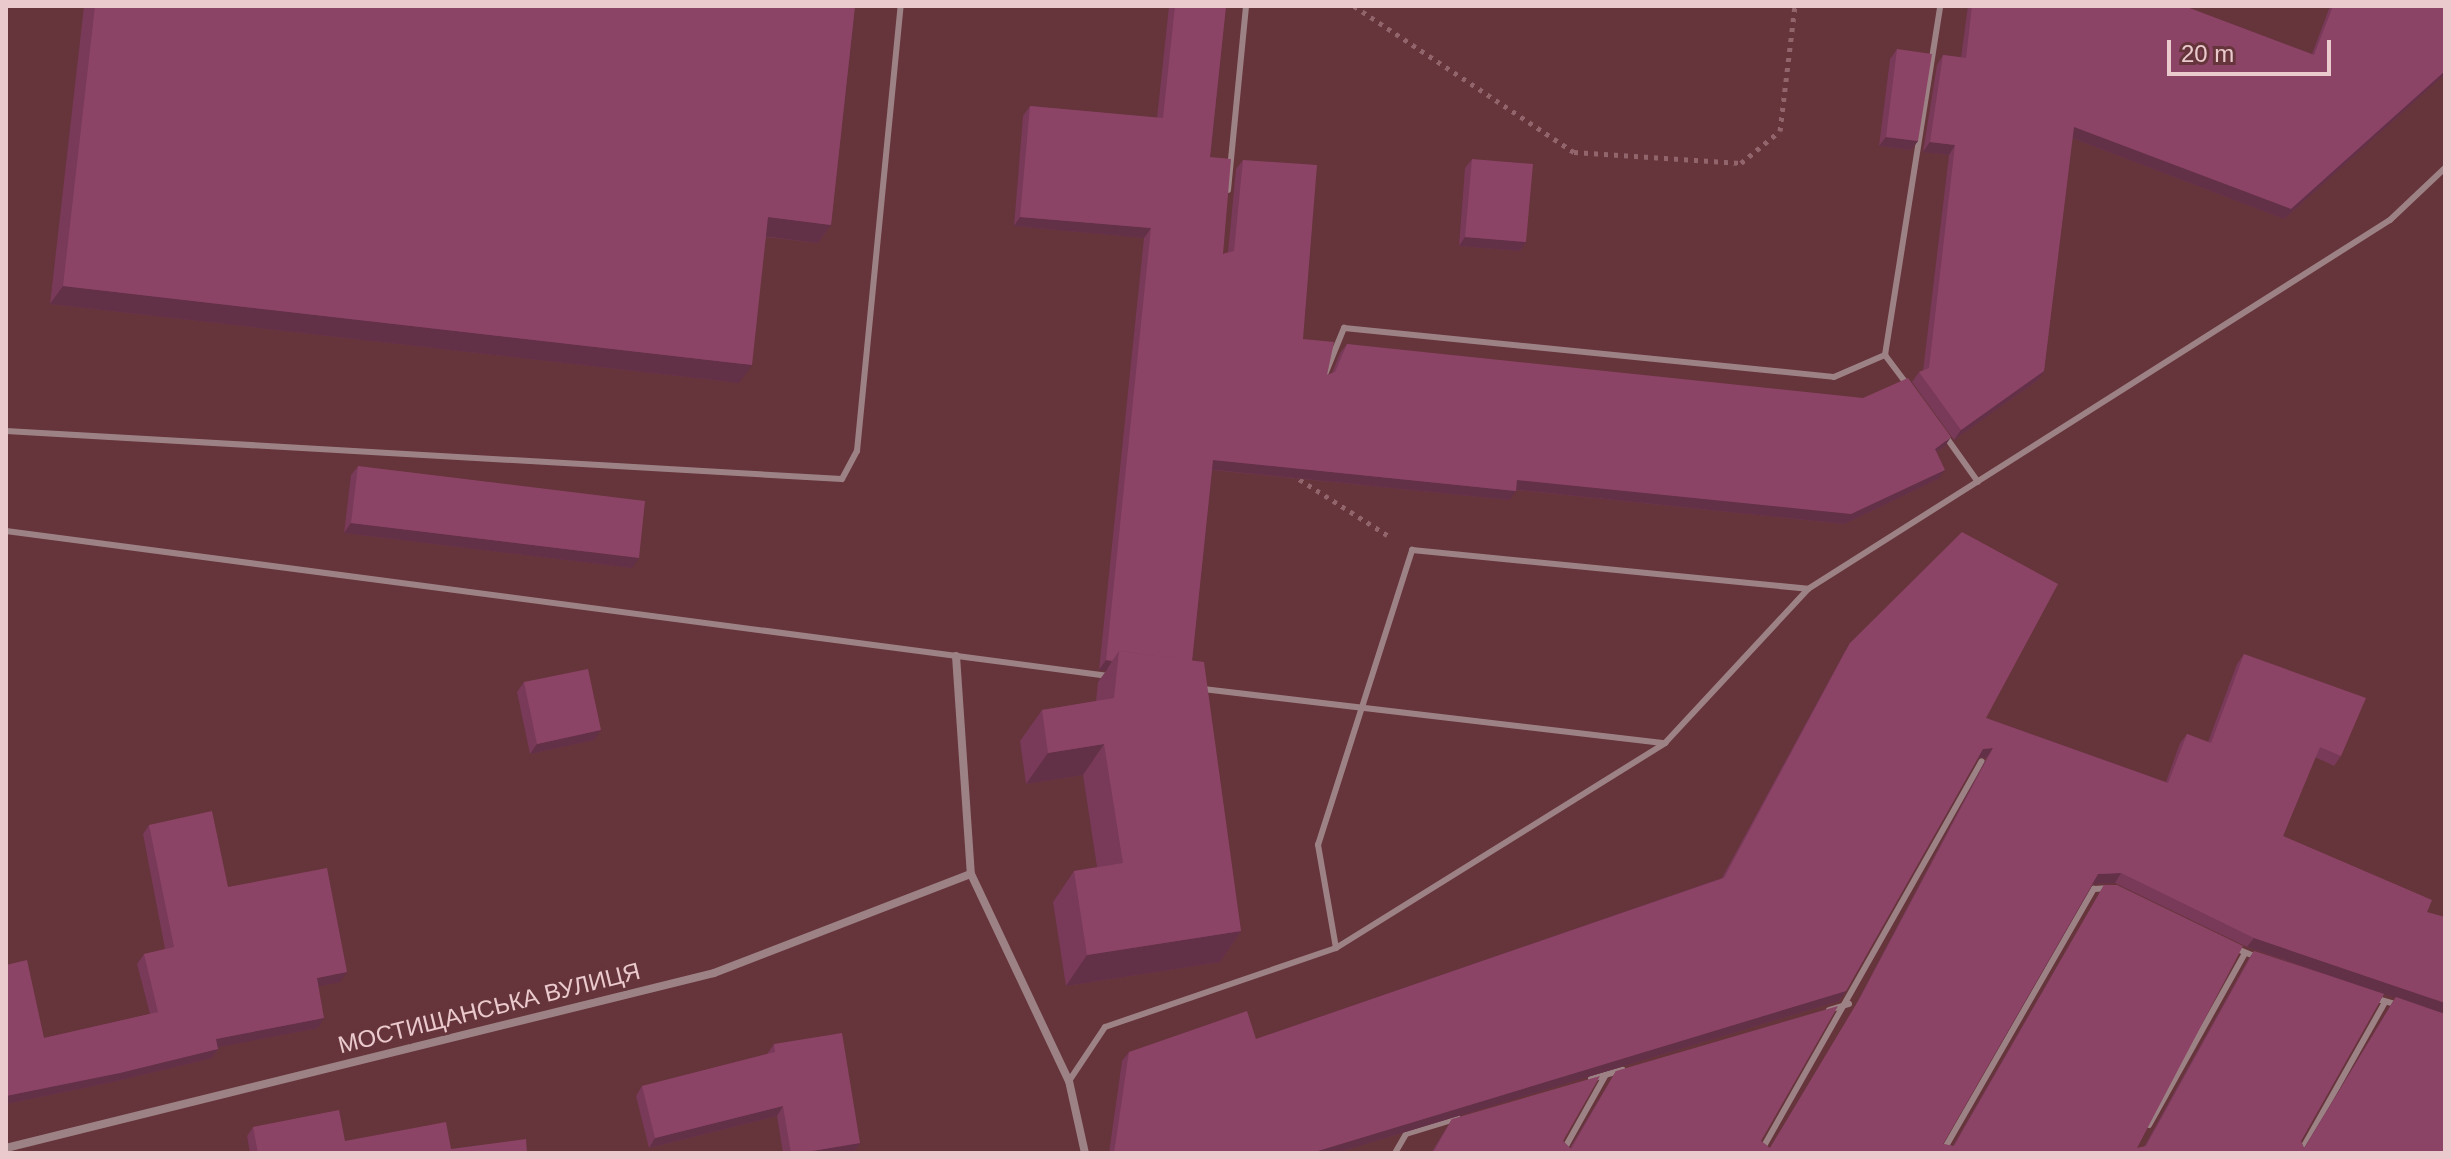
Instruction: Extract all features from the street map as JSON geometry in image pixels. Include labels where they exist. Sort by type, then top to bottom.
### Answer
[{"type":"street","points":[[956,656],[971,874],[1069,1081],[1085,1153]]},
{"type":"street","name":"МОСТИЩАНСЬКА ВУЛИЦЯ","points":[[6,1148],[714,973],[971,874]]},
{"type":"lane","points":[[6,431],[842,479],[857,451],[901,6]]},
{"type":"lane","points":[[1227,196],[1246,6]]},
{"type":"lane","points":[[1913,393],[1885,355],[1940,6]]},
{"type":"lane","points":[[1069,1081],[1105,1027],[1336,948],[1665,743],[1808,589],[2390,220],[2445,168]]},
{"type":"lane","points":[[1323,379],[1344,328],[1834,377],[1885,355]]},
{"type":"lane","points":[[1941,431],[1978,482]]},
{"type":"lane","points":[[6,531],[1126,679]]},
{"type":"lane","points":[[1336,948],[1318,845],[1357,710],[1412,550],[1808,589]]},
{"type":"lane","points":[[1188,687],[1357,710],[1665,743]]},
{"type":"lane","points":[[1760,1153],[1849,1004],[1982,761]]},
{"type":"lane","points":[[1942,1153],[2094,889],[2125,894]]},
{"type":"lane","points":[[2218,940],[2273,963]]},
{"type":"lane","points":[[2141,1140],[2245,953]]},
{"type":"lane","points":[[2357,992],[2415,1010]]},
{"type":"lane","points":[[2300,1153],[2385,1002]]},
{"type":"lane","points":[[1819,1013],[1849,1004]]},
{"type":"lane","points":[[1577,1083],[1636,1066]]},
{"type":"lane","points":[[1562,1153],[1606,1075]]},
{"type":"lane","points":[[1395,1153],[1406,1134],[1477,1113]]},
{"type":"path","points":[[1354,6],[1574,152],[1741,163],[1780,131],[1795,6]]},
{"type":"path","points":[[1286,469],[1412,550]]},
{"type":"building","points":[[95,6],[855,6],[831,225],[768,217],[752,365],[63,286]]},
{"type":"building","points":[[1175,6],[1226,6],[1210,157],[1231,159],[1223,254],[1234,251],[1243,160],[1317,165],[1303,339],[1334,342],[1327,375],[1335,372],[1347,344],[1863,398],[1908,378],[1951,437],[1935,449],[1945,470],[1851,514],[1517,480],[1516,491],[1213,460],[1192,661],[1119,651],[1112,661],[1106,660],[1151,228],[1020,217],[1030,106],[1163,118]]},
{"type":"building","points":[[1972,6],[2184,6],[2314,55],[2333,6],[2445,6],[2445,71],[2291,209],[2074,127],[2044,371],[1961,430],[1919,372],[1929,368],[1955,145],[1930,142],[1943,55],[1966,58]]},
{"type":"building","points":[[1897,49],[1932,54],[1918,141],[1886,137]]},
{"type":"building","points":[[1472,159],[1533,164],[1526,242],[1465,237]]},
{"type":"building","points":[[358,466],[645,501],[639,558],[351,523]]},
{"type":"building","points":[[1962,532],[2058,584],[1986,718],[2168,783],[2187,734],[2211,743],[2244,654],[2366,698],[2341,756],[2320,747],[2283,836],[2432,900],[2427,912],[2445,917],[2445,1003],[2254,938],[2121,873],[2098,874],[1943,1144],[1954,1146],[2104,885],[2117,885],[2243,946],[2137,1148],[2146,1146],[2254,951],[2384,994],[2301,1141],[2304,1149],[2396,997],[2445,1014],[2445,1153],[1433,1153],[1452,1119],[1600,1076],[1563,1141],[1571,1149],[1616,1071],[1838,1006],[1761,1141],[1770,1148],[1860,998],[1993,748],[1983,749],[1846,991],[1311,1153],[1114,1153],[1129,1052],[1247,1011],[1256,1039],[1724,878],[1850,643]]},
{"type":"building","points":[[1119,651],[1204,662],[1241,931],[1087,955],[1074,871],[1123,863],[1104,744],[1048,753],[1042,710],[1114,698]]},
{"type":"building","points":[[588,669],[601,730],[537,744],[524,682]]},
{"type":"building","points":[[212,811],[228,887],[327,868],[347,972],[317,978],[324,1018],[216,1039],[218,1049],[6,1096],[6,965],[27,960],[44,1038],[158,1012],[144,954],[174,947],[149,825]]},
{"type":"building","points":[[842,1033],[860,1143],[791,1153],[783,1106],[655,1138],[642,1086],[775,1052],[774,1044]]},
{"type":"building","points":[[339,1110],[345,1141],[446,1122],[451,1149],[526,1139],[527,1153],[258,1153],[253,1127]]}]
